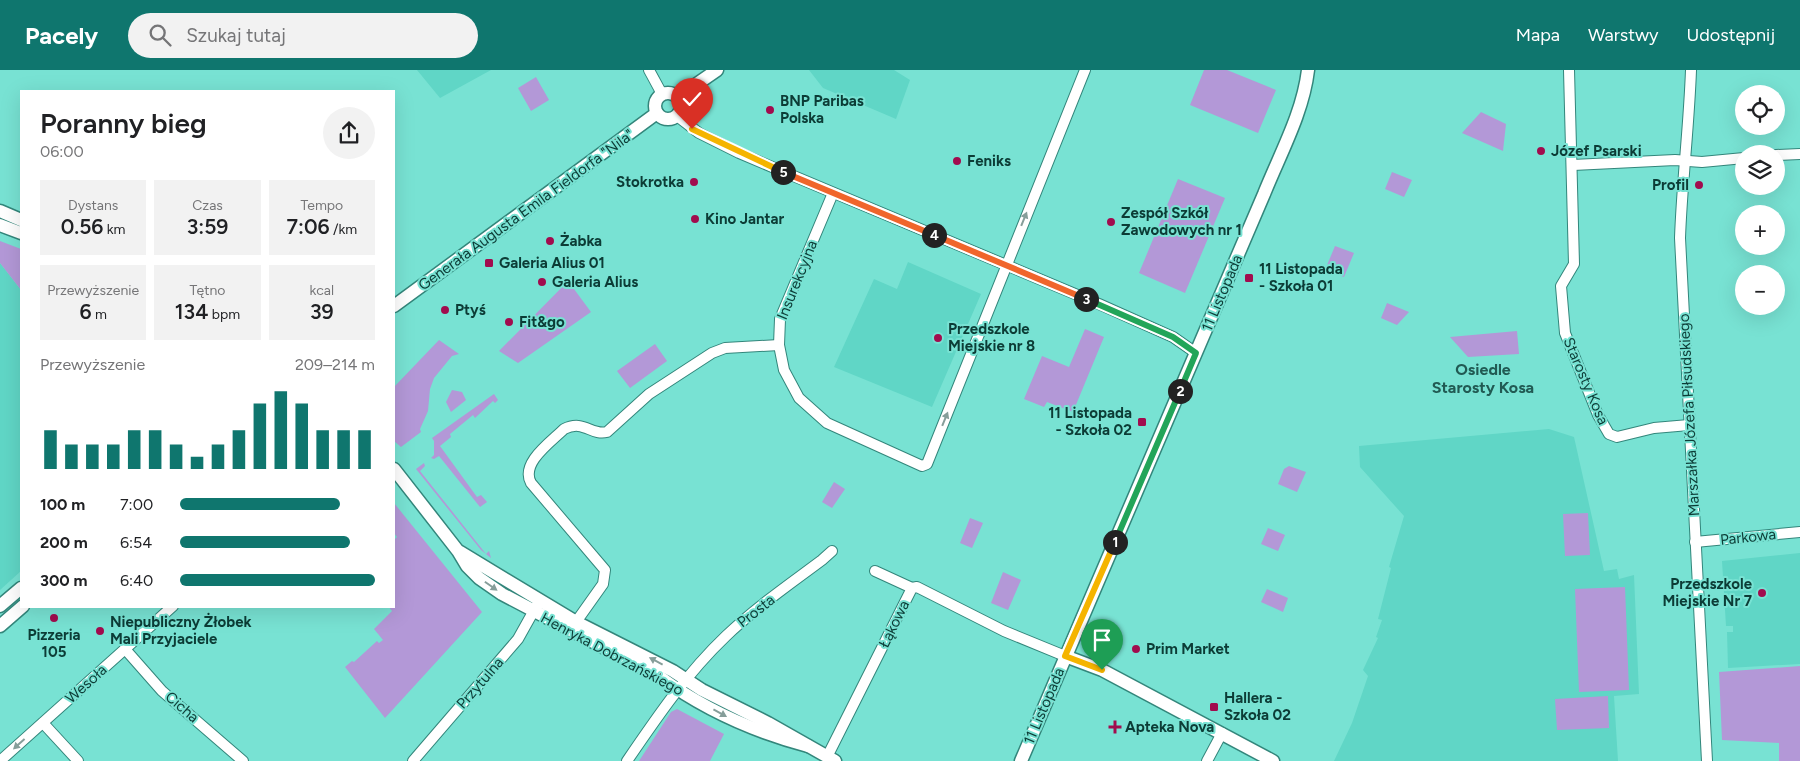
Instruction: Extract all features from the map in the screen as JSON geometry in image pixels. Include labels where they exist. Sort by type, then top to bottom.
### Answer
[{"type":"street","points":[[649,70],[662,94]]},
{"type":"street","points":[[678,96],[717,70]]},
{"type":"street","points":[[1007,265],[1084,70]]},
{"type":"street","name":"11 Listopada","points":[[1021,761],[1294,121],[1304,91],[1308,70]]},
{"type":"street","name":"Starosty Kosa","points":[[1569,70],[1573,165],[1574,264],[1562,286],[1564,327],[1567,340],[1605,429],[1612,436],[1617,437],[1654,428],[1689,424]]},
{"type":"street","name":"Marszałka Józefa Piłsudskiego","points":[[1691,70],[1682,179],[1680,248],[1707,761]]},
{"type":"street","points":[[671,92],[678,96],[682,104],[677,116],[666,119],[657,113],[655,102],[662,94],[671,92]]},
{"type":"street","name":"Generała Augusta Emila Fieldorfa \"Nila\"","points":[[395,305],[657,113]]},
{"type":"street","points":[[677,116],[698,133],[833,193],[1007,265],[1173,337],[1196,353]]},
{"type":"street","points":[[1785,155],[1800,154]]},
{"type":"street","points":[[1573,165],[1735,158]]},
{"type":"street","name":"Insurekcyjna","points":[[833,193],[780,319],[779,345],[789,381],[799,398],[817,416],[839,430],[917,466],[927,464],[1007,265]]},
{"type":"street","points":[[0,211],[20,220]]},
{"type":"street","points":[[0,225],[20,233]]},
{"type":"street","points":[[576,622],[603,584],[605,570],[531,483],[527,474],[530,464],[564,429],[571,426],[583,426],[598,432],[607,432],[650,394],[712,353],[726,348],[779,345]]},
{"type":"street","name":"Henryka Dobrzańskiego","points":[[395,470],[478,578],[533,612],[660,677],[678,690],[749,728],[808,746]]},
{"type":"street","name":"Parkowa","points":[[1695,542],[1800,532]]},
{"type":"street","name":"Prosta","points":[[627,761],[678,690],[727,634],[832,550]]},
{"type":"street","name":"Henryka Dobrzańskiego","points":[[458,551],[576,622],[687,679],[706,692],[768,723],[831,759]]},
{"type":"street","points":[[875,571],[912,588]]},
{"type":"street","name":"Łąkowa","points":[[831,759],[912,588],[917,587],[1004,631],[1065,656]]},
{"type":"street","points":[[0,606],[20,589]]},
{"type":"street","name":"Przytulna","points":[[418,759],[518,639],[540,599]]},
{"type":"street","points":[[0,626],[21,608]]},
{"type":"street","name":"Wesoła","points":[[0,761],[171,608]]},
{"type":"street","name":"Cicha","points":[[126,649],[162,691],[243,761]]},
{"type":"street","points":[[1065,656],[1102,670],[1222,732],[1273,761]]},
{"type":"street","points":[[43,723],[78,761]]},
{"type":"street","points":[[1207,761],[1222,732]]},
{"type":"shaded area","points":[[417,70],[491,70],[440,98]]},
{"type":"shaded area","points":[[809,70],[894,70],[910,80],[896,119],[823,88]]},
{"type":"shaded area","points":[[1204,70],[1227,70],[1276,90],[1258,133],[1190,105]]},
{"type":"shaded area","points":[[536,77],[549,100],[531,111],[518,88]]},
{"type":"shaded area","points":[[1481,112],[1506,124],[1503,151],[1462,133]]},
{"type":"shaded area","points":[[1392,172],[1412,180],[1404,197],[1385,189]]},
{"type":"shaded area","points":[[1178,179],[1225,198],[1185,293],[1139,273]]},
{"type":"shaded area","points":[[0,241],[20,249],[20,289],[0,263]]},
{"type":"shaded area","points":[[1335,246],[1354,253],[1344,277],[1325,270]]},
{"type":"shaded area","points":[[908,262],[981,294],[932,407],[834,367],[874,279],[897,289]]},
{"type":"shaded area","points":[[0,263],[20,289],[20,572],[0,590]]},
{"type":"shaded area","points":[[574,275],[577,279],[571,285],[591,312],[518,363],[499,351]]},
{"type":"shaded area","points":[[1387,303],[1409,312],[1397,325],[1381,318]]},
{"type":"shaded area","points":[[1085,329],[1104,337],[1073,412],[1047,402],[1044,407],[1024,399],[1042,356],[1069,367]]},
{"type":"shaded area","points":[[1517,331],[1519,354],[1468,357],[1450,337]]},
{"type":"shaded area","points":[[439,340],[459,354],[452,356],[434,378],[430,389],[428,411],[420,429],[421,432],[401,447],[395,442],[395,386]]},
{"type":"shaded area","points":[[655,344],[667,361],[630,388],[617,371]]},
{"type":"shaded area","points":[[452,390],[462,392],[466,400],[451,412],[446,402]]},
{"type":"shaded area","points":[[494,394],[498,400],[495,403],[493,401],[475,418],[473,415],[450,434],[451,437],[440,446],[477,497],[481,495],[487,502],[480,507],[439,456],[434,459],[431,458],[434,455],[434,441],[432,438]]},
{"type":"shaded area","points":[[1549,429],[1574,437],[1604,571],[1617,569],[1619,579],[1634,575],[1639,694],[1614,696],[1618,761],[1334,761],[1352,723],[1368,676],[1363,670],[1378,638],[1376,637],[1382,620],[1378,619],[1391,568],[1389,567],[1404,516],[1360,467],[1359,446]]},
{"type":"shaded area","points":[[424,463],[425,466],[420,471],[486,554],[416,469]]},
{"type":"shaded area","points":[[1289,466],[1306,472],[1297,492],[1278,484],[1284,469]]},
{"type":"shaded area","points":[[834,482],[845,489],[832,508],[822,502]]},
{"type":"shaded area","points":[[395,504],[482,612],[385,718],[345,667],[352,661],[354,662],[377,641],[379,643],[383,640],[374,629],[392,611],[390,608],[395,608],[395,539],[397,537],[395,534]]},
{"type":"shaded area","points":[[1588,513],[1590,555],[1565,556],[1563,514]]},
{"type":"shaded area","points":[[970,518],[983,523],[972,548],[960,543]]},
{"type":"shaded area","points":[[1268,528],[1285,535],[1278,551],[1261,544]]},
{"type":"shaded area","name":"Przedszkole Miejskie Nr 7","points":[[1800,553],[1800,664],[1728,668],[1727,632],[1733,632],[1733,626],[1726,626],[1722,561]]},
{"type":"shaded area","points":[[1003,572],[1021,580],[1008,610],[991,603]]},
{"type":"shaded area","points":[[1625,587],[1629,690],[1579,692],[1575,589]]},
{"type":"shaded area","points":[[1267,589],[1288,598],[1283,612],[1261,602]]},
{"type":"shaded area","points":[[1800,666],[1800,761],[1779,761],[1779,743],[1722,740],[1719,672]]},
{"type":"shaded area","points":[[1608,696],[1609,728],[1557,730],[1555,699]]},
{"type":"shaded area","points":[[677,709],[724,734],[710,761],[639,761],[671,712]]},
{"type":"place","name":"BNP Paribas Polska","points":[[770,110]]},
{"type":"place","name":"Józef Psarski","points":[[1541,151]]},
{"type":"place","name":"Feniks","points":[[957,161]]},
{"type":"place","name":"Stokrotka","points":[[694,182]]},
{"type":"place","name":"Profil","points":[[1699,185]]},
{"type":"place","name":"Kino Jantar","points":[[695,219]]},
{"type":"place","name":"Zespół Szkół Zawodowych nr 1","points":[[1111,222]]},
{"type":"place","name":"Żabka","points":[[550,241]]},
{"type":"place","name":"Galeria Alius 01","points":[[489,263]]},
{"type":"place","name":"11 Listopada - Szkoła 01","points":[[1249,278]]},
{"type":"place","name":"Galeria Alius","points":[[542,282]]},
{"type":"place","name":"Ptyś","points":[[445,310]]},
{"type":"place","name":"Fit&go","points":[[509,322]]},
{"type":"place","name":"Przedszkole Miejskie nr 8","points":[[938,338]]},
{"type":"place","name":"11 Listopada - Szkoła 02","points":[[1142,422]]},
{"type":"place","name":"Przedszkole Miejskie Nr 7","points":[[1762,593]]},
{"type":"place","name":"Pizzeria 105","points":[[54,618]]},
{"type":"place","name":"Niepubliczny Żłobek Mali Przyjaciele","points":[[100,631]]},
{"type":"place","name":"Prim Market","points":[[1136,649]]},
{"type":"place","name":"Hallera - Szkoła 02","points":[[1214,707]]},
{"type":"place","name":"Apteka Nova","points":[[1115,727]]},
{"type":"district","name":"Osiedle Starosty Kosa","points":[[1483,378]]},
{"type":"route","points":[[692,129],[787,174],[1099,304],[1173,337],[1196,353],[1065,656],[1102,670]]}]
